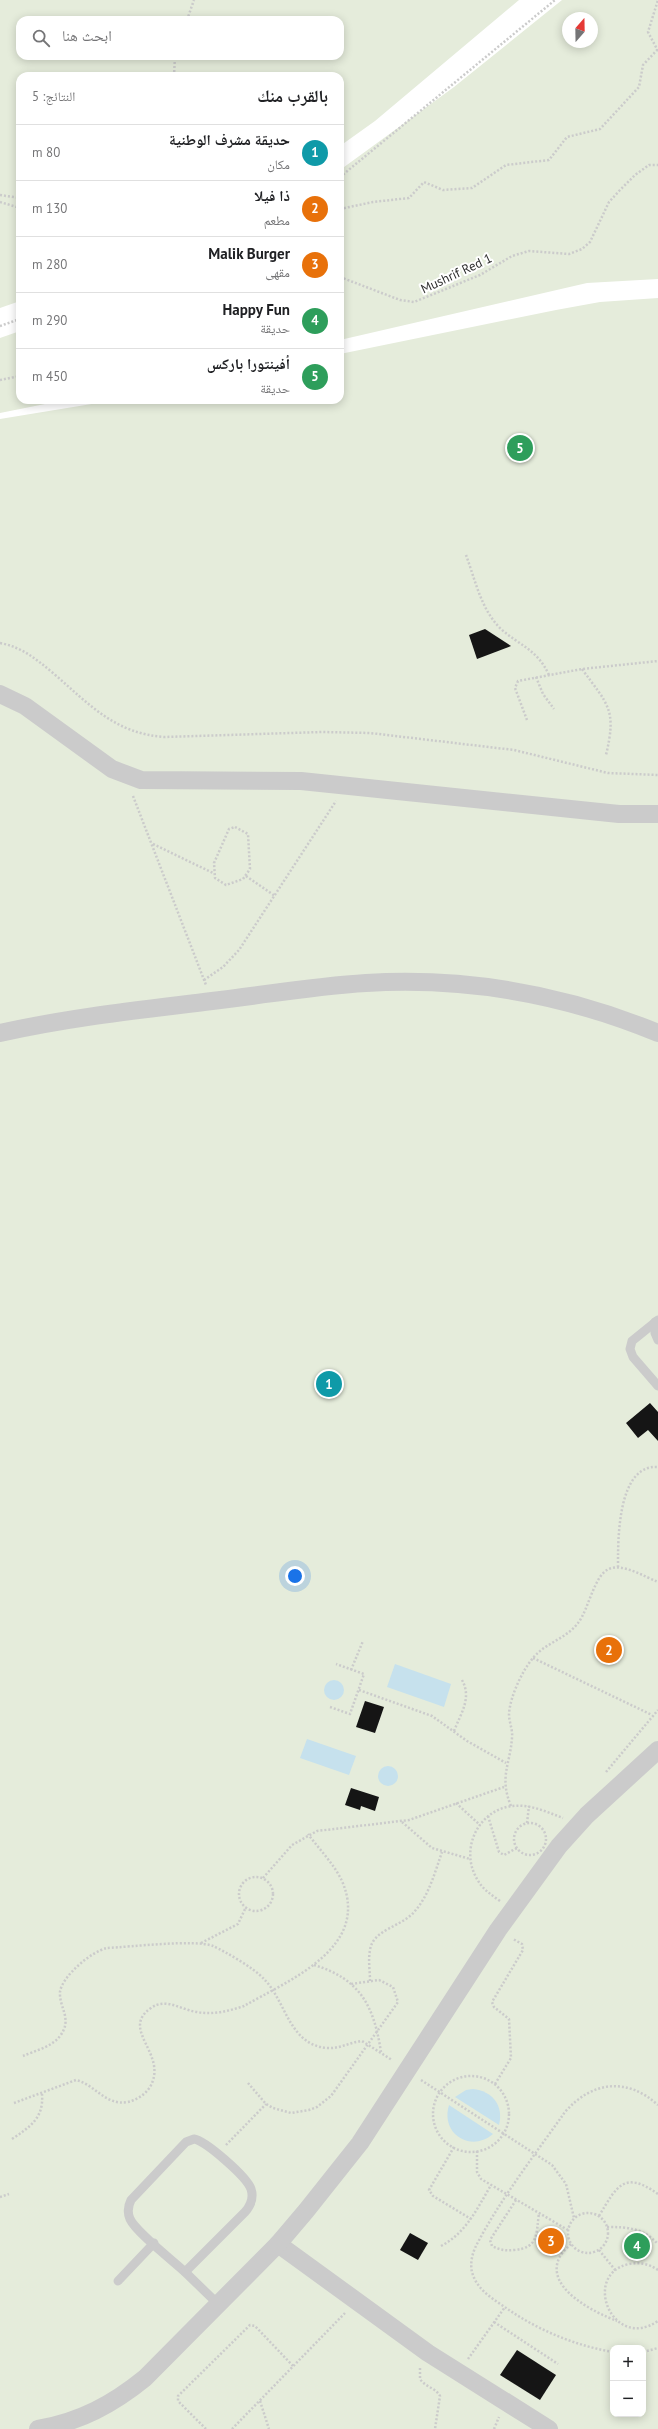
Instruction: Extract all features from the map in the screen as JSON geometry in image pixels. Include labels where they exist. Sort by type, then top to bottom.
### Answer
[{"type":"street","points":[[0,694],[25,706],[100,761],[125,775],[158,781],[276,779],[619,814],[658,814]]},
{"type":"street","points":[[0,1033],[85,1016],[365,983],[450,983],[535,995],[576,1006],[658,1034]]},
{"type":"street","points":[[38,2429],[74,2420],[100,2410],[124,2395],[145,2378],[278,2244],[355,2149],[498,1930],[559,1846],[572,1818],[658,1750]]},
{"type":"street","points":[[278,2244],[457,2373],[549,2429]]},
{"type":"lane","points":[[657,1321],[655,1333],[658,1340]]},
{"type":"lane","points":[[657,1321],[632,1341],[630,1349],[633,1357],[658,1386]]},
{"type":"lane","points":[[185,2272],[246,2212],[252,2202],[252,2190],[249,2185],[203,2141],[190,2140],[131,2200],[128,2213],[130,2220],[218,2304]]},
{"type":"lane","points":[[118,2281],[154,2243]]},
{"type":"path","points":[[188,16],[194,0]]},
{"type":"path","points":[[344,174],[554,0]]},
{"type":"path","points":[[344,208],[374,202],[409,198],[424,182],[443,190],[472,188],[506,165],[549,160],[567,137],[600,129],[639,87],[643,65],[658,50],[648,32],[658,0]]},
{"type":"path","points":[[174,72],[175,60]]},
{"type":"path","name":"Mushrif Red 1","points":[[344,279],[400,300],[414,302],[480,275],[512,256],[529,251],[569,254],[582,249],[590,242],[609,202],[635,175],[649,165],[658,165]]},
{"type":"path","points":[[0,195],[16,197]]},
{"type":"path","points":[[0,202],[16,207]]},
{"type":"path","points":[[0,326],[16,321]]},
{"type":"path","points":[[0,380],[16,377]]},
{"type":"path","points":[[466,554],[483,602],[494,621],[501,629],[538,656],[549,675]]},
{"type":"path","points":[[0,643],[31,655],[104,717],[139,734],[165,737],[316,732],[370,733],[514,750],[608,773],[658,775]]},
{"type":"path","points":[[527,720],[515,685],[520,680],[582,669],[658,661]]},
{"type":"path","points":[[582,669],[601,695],[610,712],[612,730],[606,755]]},
{"type":"path","points":[[536,677],[543,694],[554,709]]},
{"type":"path","points":[[125,775],[153,844],[212,1001]]},
{"type":"path","points":[[204,980],[232,959],[275,896],[346,786]]},
{"type":"path","points":[[153,844],[213,873],[218,881],[226,885],[246,876],[250,869],[248,836],[244,830],[235,827],[228,831],[214,863],[213,873]]},
{"type":"path","points":[[246,876],[275,896]]},
{"type":"path","points":[[618,1567],[618,1522],[624,1499],[641,1473],[646,1469],[658,1467]]},
{"type":"path","points":[[511,1806],[504,1787],[506,1763],[512,1737],[510,1705],[533,1658],[570,1632],[578,1624],[601,1574],[609,1569],[618,1567],[658,1582]]},
{"type":"path","points":[[351,1670],[363,1641]]},
{"type":"path","points":[[533,1658],[652,1715]]},
{"type":"path","points":[[330,1707],[350,1714],[364,1674],[336,1664]]},
{"type":"path","points":[[454,1731],[467,1700],[467,1693],[462,1680]]},
{"type":"path","points":[[359,1690],[432,1716],[506,1763]]},
{"type":"path","points":[[605,1773],[652,1715],[658,1710]]},
{"type":"path","points":[[264,1878],[292,1845],[308,1834],[326,1829],[402,1821],[504,1787]]},
{"type":"path","points":[[456,1803],[480,1824]]},
{"type":"path","points":[[512,1910],[480,1884],[472,1868],[470,1859],[471,1841],[480,1824],[488,1816],[511,1806],[529,1806],[562,1817],[572,1818]]},
{"type":"path","points":[[527,1823],[529,1806]]},
{"type":"path","points":[[488,1816],[499,1852],[507,1855],[517,1848]]},
{"type":"path","points":[[562,1817],[572,1818]]},
{"type":"path","points":[[402,1821],[427,1845],[442,1852],[470,1859]]},
{"type":"path","points":[[527,1823],[539,1826],[544,1830],[546,1836],[544,1848],[539,1853],[527,1856],[517,1848],[514,1836],[516,1830],[527,1823]]},
{"type":"path","points":[[14,2103],[42,2094],[76,2080],[82,2082],[113,2102],[121,2103],[136,2099],[148,2089],[155,2074],[154,2059],[141,2039],[140,2031],[140,2024],[147,2011],[152,2007],[166,2003],[196,2012],[221,2012],[244,2006],[314,1965],[324,1957],[339,1939],[344,1928],[347,1905],[344,1888],[337,1872],[308,1834]]},
{"type":"path","points":[[370,1982],[369,1957],[372,1942],[382,1932],[406,1920],[420,1905],[442,1852]]},
{"type":"path","points":[[251,1877],[264,1878],[273,1888],[271,1902],[260,1910],[246,1907],[240,1897],[242,1885],[251,1877]]},
{"type":"path","points":[[201,1944],[238,1924],[246,1907]]},
{"type":"path","points":[[495,2084],[510,2061],[512,2054],[509,2039],[509,2019],[494,2007],[492,2002],[523,1950],[520,1943],[498,1930]]},
{"type":"path","points":[[23,2056],[54,2042],[59,2037],[65,2024],[65,2008],[60,1995],[62,1985],[94,1952],[107,1948],[201,1944],[222,1951],[259,1975],[272,1990],[296,2031],[304,2039],[326,2048],[337,2048],[360,2040],[368,2044],[552,2165],[562,2177],[569,2191],[574,2218],[568,2230],[571,2244],[580,2252],[587,2253],[599,2250],[607,2240],[607,2227],[599,2216],[586,2213],[574,2218]]},
{"type":"path","points":[[314,1965],[328,1969],[351,1984],[369,2005],[378,2032],[381,2053]]},
{"type":"path","points":[[248,2083],[266,2104],[273,2108],[291,2113],[317,2107],[331,2096],[396,2007],[398,1997],[390,1983],[379,1980],[351,1984]]},
{"type":"path","points":[[465,2076],[476,2076],[495,2084],[502,2092],[509,2114],[503,2134],[492,2145],[477,2151],[461,2150],[445,2141],[434,2123],[434,2107],[440,2092],[447,2084],[465,2076]]},
{"type":"path","points":[[610,2351],[593,2348],[570,2340],[527,2321],[485,2294],[477,2284],[472,2272],[472,2259],[476,2246],[508,2195],[565,2112],[575,2100],[587,2092],[602,2087],[624,2087],[646,2095],[658,2105]]},
{"type":"path","points":[[12,2139],[37,2120],[42,2108],[42,2094]]},
{"type":"path","points":[[217,2154],[266,2104]]},
{"type":"path","points":[[454,2147],[431,2184],[429,2190],[433,2196],[471,2218]]},
{"type":"path","points":[[477,2151],[478,2176],[568,2230]]},
{"type":"path","points":[[599,2216],[614,2191],[624,2183],[638,2182],[658,2194]]},
{"type":"path","points":[[441,2246],[458,2235],[471,2218],[491,2185]]},
{"type":"path","points":[[0,2197],[8,2194]]},
{"type":"path","points":[[516,2200],[490,2240],[492,2246],[506,2251],[528,2248],[534,2241],[539,2213]]},
{"type":"path","points":[[607,2227],[626,2227],[641,2231],[658,2244]]},
{"type":"path","points":[[571,2244],[558,2260],[556,2272],[569,2293],[579,2302],[591,2310],[634,2328],[644,2328],[658,2321]]},
{"type":"path","points":[[599,2250],[616,2271]]},
{"type":"path","points":[[617,2321],[610,2314],[604,2296],[609,2278],[625,2265],[636,2263],[647,2264],[658,2269]]},
{"type":"path","points":[[232,2429],[339,2321],[352,2298]]},
{"type":"path","points":[[457,2373],[505,2307]]},
{"type":"path","points":[[494,2322],[558,2364]]},
{"type":"path","points":[[206,2429],[178,2401],[178,2396],[250,2325],[255,2326],[294,2367]]},
{"type":"path","points":[[646,2351],[658,2348]]},
{"type":"path","points":[[428,2353],[420,2368],[419,2376],[422,2382],[436,2390],[440,2396],[435,2429]]},
{"type":"path","points":[[260,2401],[269,2429]]},
{"type":"green space","points":[[0,0],[519,0],[375,121],[344,143],[344,72],[16,72],[16,302],[0,308]]},
{"type":"green space","points":[[562,0],[658,0],[658,279],[587,283],[344,339],[344,167],[454,87]]},
{"type":"green space","points":[[658,298],[658,2429],[0,2429],[0,419],[92,404],[344,404],[344,353],[600,302]]},
{"type":"green space","points":[[16,332],[16,404],[45,404],[0,413],[0,338]]},
{"type":"water","points":[[395,1664],[451,1684],[444,1707],[387,1687]]},
{"type":"water","points":[[334,1680],[341,1683],[344,1690],[341,1697],[334,1700],[327,1697],[324,1690],[327,1683]]},
{"type":"water","points":[[307,1739],[356,1756],[349,1775],[300,1758]]},
{"type":"water","points":[[388,1766],[395,1769],[398,1776],[395,1783],[388,1786],[381,1783],[378,1776],[381,1769]]},
{"type":"water","points":[[473,2089],[486,2093],[495,2100],[500,2111],[499,2125],[455,2097],[466,2090]]},
{"type":"water","points":[[449,2105],[493,2134],[476,2142],[459,2138],[453,2132],[449,2124],[447,2115]]},
{"type":"building","points":[[485,629],[511,646],[477,659],[469,635]]},
{"type":"building","points":[[650,1403],[658,1412],[658,1441],[648,1430],[638,1438],[626,1423]]},
{"type":"building","points":[[365,1701],[384,1707],[375,1733],[356,1727]]},
{"type":"building","points":[[351,1788],[379,1797],[375,1811],[361,1806],[360,1810],[345,1805]]},
{"type":"building","points":[[410,2233],[428,2243],[418,2260],[400,2250]]},
{"type":"building","points":[[517,2350],[556,2375],[540,2400],[500,2375]]},
{"type":"place","name":"أفينتورا باركس","points":[[520,448]]},
{"type":"place","name":"حديقة مشرف الوطنية","points":[[329,1384]]},
{"type":"place","name":"ذا فيلا","points":[[609,1650]]},
{"type":"place","name":"Malik Burger","points":[[551,2241]]},
{"type":"place","name":"Happy Fun","points":[[637,2246]]}]
